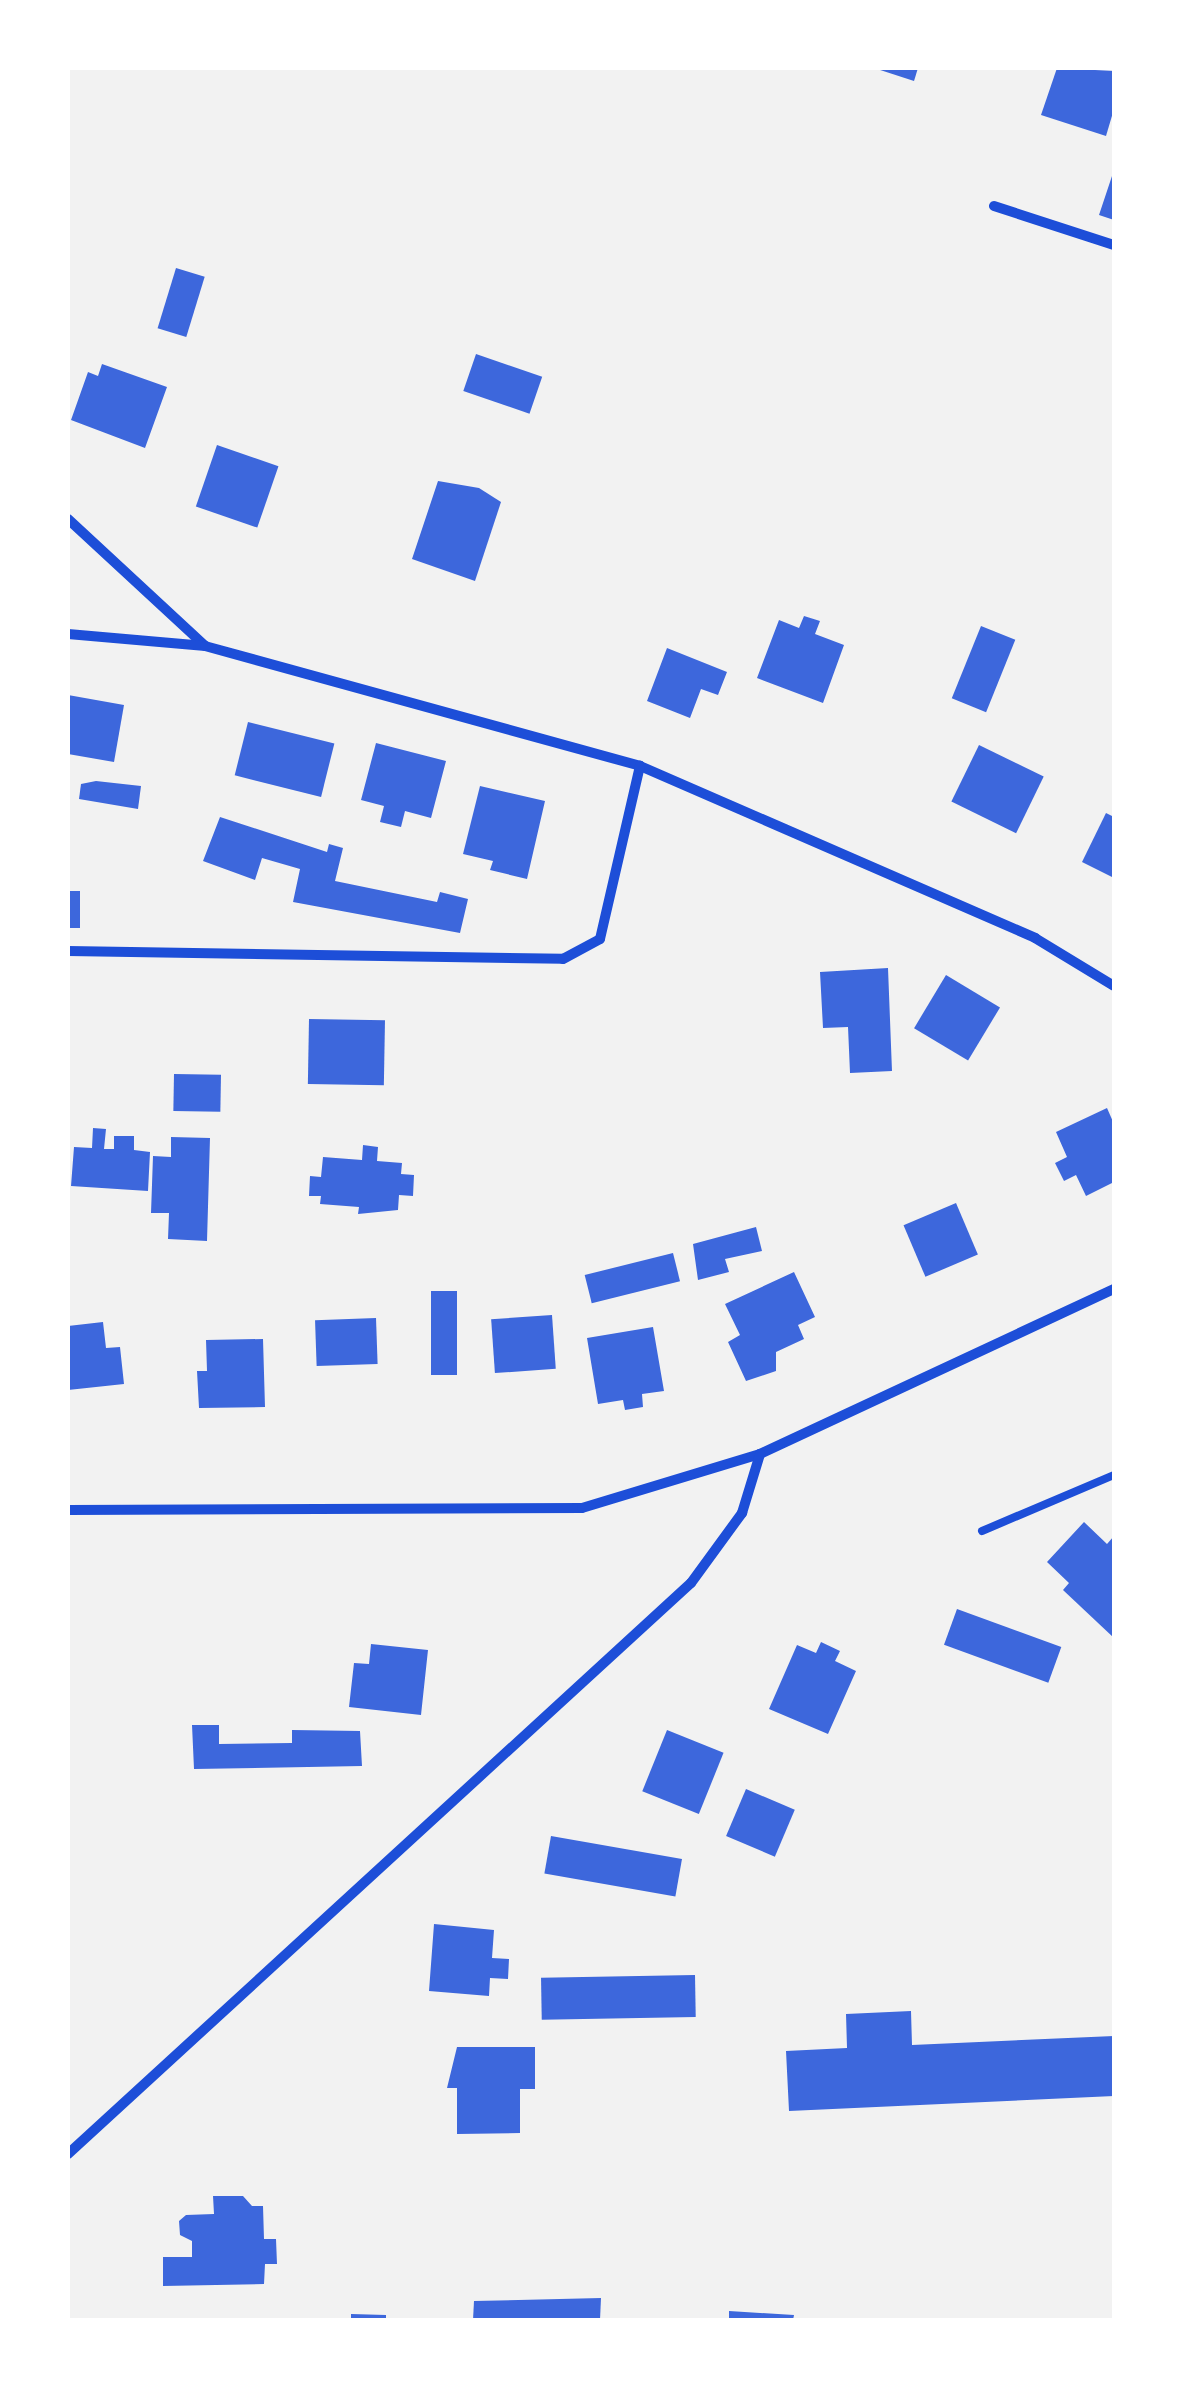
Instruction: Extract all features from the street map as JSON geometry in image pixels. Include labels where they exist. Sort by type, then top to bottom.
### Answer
[{"type":"street","points":[[994,206],[1114,245]]},
{"type":"street","points":[[68,519],[205,646]]},
{"type":"street","points":[[68,634],[205,646],[640,766],[1035,938],[1114,986]]},
{"type":"street","points":[[68,951],[562,958],[600,939],[640,766]]},
{"type":"street","points":[[68,1510],[582,1508],[760,1454],[1114,1290]]},
{"type":"street","points":[[68,2154],[691,1583],[742,1514],[760,1454]]},
{"type":"lane","points":[[982,1531],[1114,1475]]},
{"type":"building","points":[[874,68],[918,68],[914,81]]},
{"type":"building","points":[[1057,68],[1114,71],[1114,109],[1106,136],[1041,115]]},
{"type":"building","points":[[1114,170],[1114,220],[1099,215]]},
{"type":"building","points":[[176,268],[205,277],[186,337],[158,328]]},
{"type":"building","points":[[476,354],[542,377],[529,414],[463,391]]},
{"type":"building","points":[[102,364],[167,387],[145,448],[71,420],[88,372],[98,376]]},
{"type":"building","points":[[217,445],[278,466],[257,528],[196,506]]},
{"type":"building","points":[[438,481],[479,488],[501,502],[475,581],[412,559]]},
{"type":"building","points":[[804,616],[820,621],[815,634],[844,645],[823,703],[757,678],[779,620],[799,628]]},
{"type":"building","points":[[981,626],[1015,640],[986,712],[952,698]]},
{"type":"building","points":[[667,648],[727,672],[718,695],[701,689],[690,718],[647,701]]},
{"type":"building","points":[[68,695],[124,705],[114,762],[68,754]]},
{"type":"building","points":[[248,722],[334,744],[321,797],[235,775]]},
{"type":"building","points":[[376,743],[446,761],[431,818],[405,811],[401,827],[380,822],[384,806],[361,800]]},
{"type":"building","points":[[979,745],[1044,777],[1016,833],[951,802]]},
{"type":"building","points":[[96,781],[141,786],[138,809],[79,799],[81,784]]},
{"type":"building","points":[[480,786],[545,801],[527,879],[490,870],[493,861],[463,854]]},
{"type":"building","points":[[1106,813],[1114,817],[1114,878],[1082,862]]},
{"type":"building","points":[[220,817],[327,852],[329,844],[343,848],[335,881],[437,902],[440,892],[468,899],[460,933],[293,902],[300,869],[262,858],[255,880],[203,861]]},
{"type":"building","points":[[68,891],[80,891],[80,928],[68,928]]},
{"type":"building","points":[[888,968],[892,1071],[850,1073],[848,1027],[823,1028],[820,972]]},
{"type":"building","points":[[946,975],[1000,1007],[968,1061],[914,1028]]},
{"type":"building","points":[[309,1019],[385,1020],[384,1085],[308,1084]]},
{"type":"building","points":[[174,1074],[221,1075],[220,1112],[173,1111]]},
{"type":"building","points":[[1107,1108],[1114,1124],[1114,1182],[1086,1196],[1076,1175],[1064,1181],[1055,1163],[1067,1157],[1056,1132]]},
{"type":"building","points":[[93,1128],[106,1129],[104,1149],[114,1149],[114,1136],[134,1136],[134,1150],[150,1152],[148,1191],[71,1186],[74,1147],[92,1148]]},
{"type":"building","points":[[171,1137],[210,1138],[207,1241],[168,1239],[169,1213],[151,1213],[153,1156],[171,1157]]},
{"type":"building","points":[[363,1145],[378,1147],[377,1161],[402,1163],[401,1174],[414,1175],[413,1196],[399,1195],[398,1210],[358,1214],[359,1207],[320,1204],[321,1196],[309,1196],[310,1176],[321,1177],[323,1157],[362,1160]]},
{"type":"building","points":[[956,1203],[978,1255],[925,1277],[904,1225]]},
{"type":"building","points":[[756,1227],[762,1251],[725,1259],[729,1272],[698,1280],[693,1244]]},
{"type":"building","points":[[673,1253],[680,1281],[592,1303],[585,1275]]},
{"type":"building","points":[[794,1272],[815,1317],[798,1325],[804,1339],[776,1352],[776,1371],[746,1381],[728,1342],[740,1335],[725,1304]]},
{"type":"building","points":[[431,1291],[457,1291],[457,1375],[431,1375]]},
{"type":"building","points":[[552,1315],[556,1369],[495,1373],[491,1319]]},
{"type":"building","points":[[376,1318],[378,1364],[317,1366],[315,1320]]},
{"type":"building","points":[[103,1322],[106,1348],[120,1347],[124,1384],[68,1390],[68,1326]]},
{"type":"building","points":[[653,1327],[664,1391],[642,1394],[643,1407],[625,1410],[623,1400],[598,1404],[587,1338]]},
{"type":"building","points":[[263,1339],[265,1407],[199,1408],[197,1371],[207,1371],[206,1340]]},
{"type":"building","points":[[1084,1522],[1107,1544],[1114,1536],[1114,1638],[1063,1590],[1069,1583],[1047,1562]]},
{"type":"building","points":[[957,1609],[1061,1647],[1048,1683],[944,1645]]},
{"type":"building","points":[[821,1642],[840,1651],[835,1661],[856,1671],[828,1734],[769,1709],[797,1645],[816,1653]]},
{"type":"building","points":[[371,1644],[428,1650],[421,1715],[349,1707],[354,1663],[369,1664]]},
{"type":"building","points":[[192,1725],[219,1725],[219,1744],[292,1743],[292,1730],[360,1731],[362,1766],[194,1769]]},
{"type":"building","points":[[667,1730],[724,1753],[699,1814],[642,1791]]},
{"type":"building","points":[[746,1789],[795,1810],[775,1857],[726,1836]]},
{"type":"building","points":[[551,1836],[682,1859],[675,1897],[544,1873]]},
{"type":"building","points":[[434,1924],[494,1930],[492,1958],[509,1959],[508,1979],[490,1978],[489,1996],[429,1991]]},
{"type":"building","points":[[695,1975],[696,2017],[542,2020],[541,1978]]},
{"type":"building","points":[[911,2011],[912,2045],[1114,2036],[1114,2096],[789,2111],[786,2051],[847,2048],[846,2014]]},
{"type":"building","points":[[457,2047],[535,2047],[535,2089],[520,2089],[520,2133],[457,2134],[457,2088],[447,2088]]},
{"type":"building","points":[[213,2196],[243,2196],[252,2206],[263,2206],[264,2239],[276,2239],[277,2264],[265,2264],[264,2284],[163,2286],[163,2257],[192,2257],[192,2241],[180,2235],[179,2221],[186,2215],[214,2214]]},
{"type":"building","points":[[601,2298],[600,2320],[473,2320],[474,2301]]},
{"type":"building","points":[[729,2311],[794,2315],[793,2320],[729,2320]]},
{"type":"building","points":[[351,2314],[386,2315],[386,2320],[351,2320]]}]
